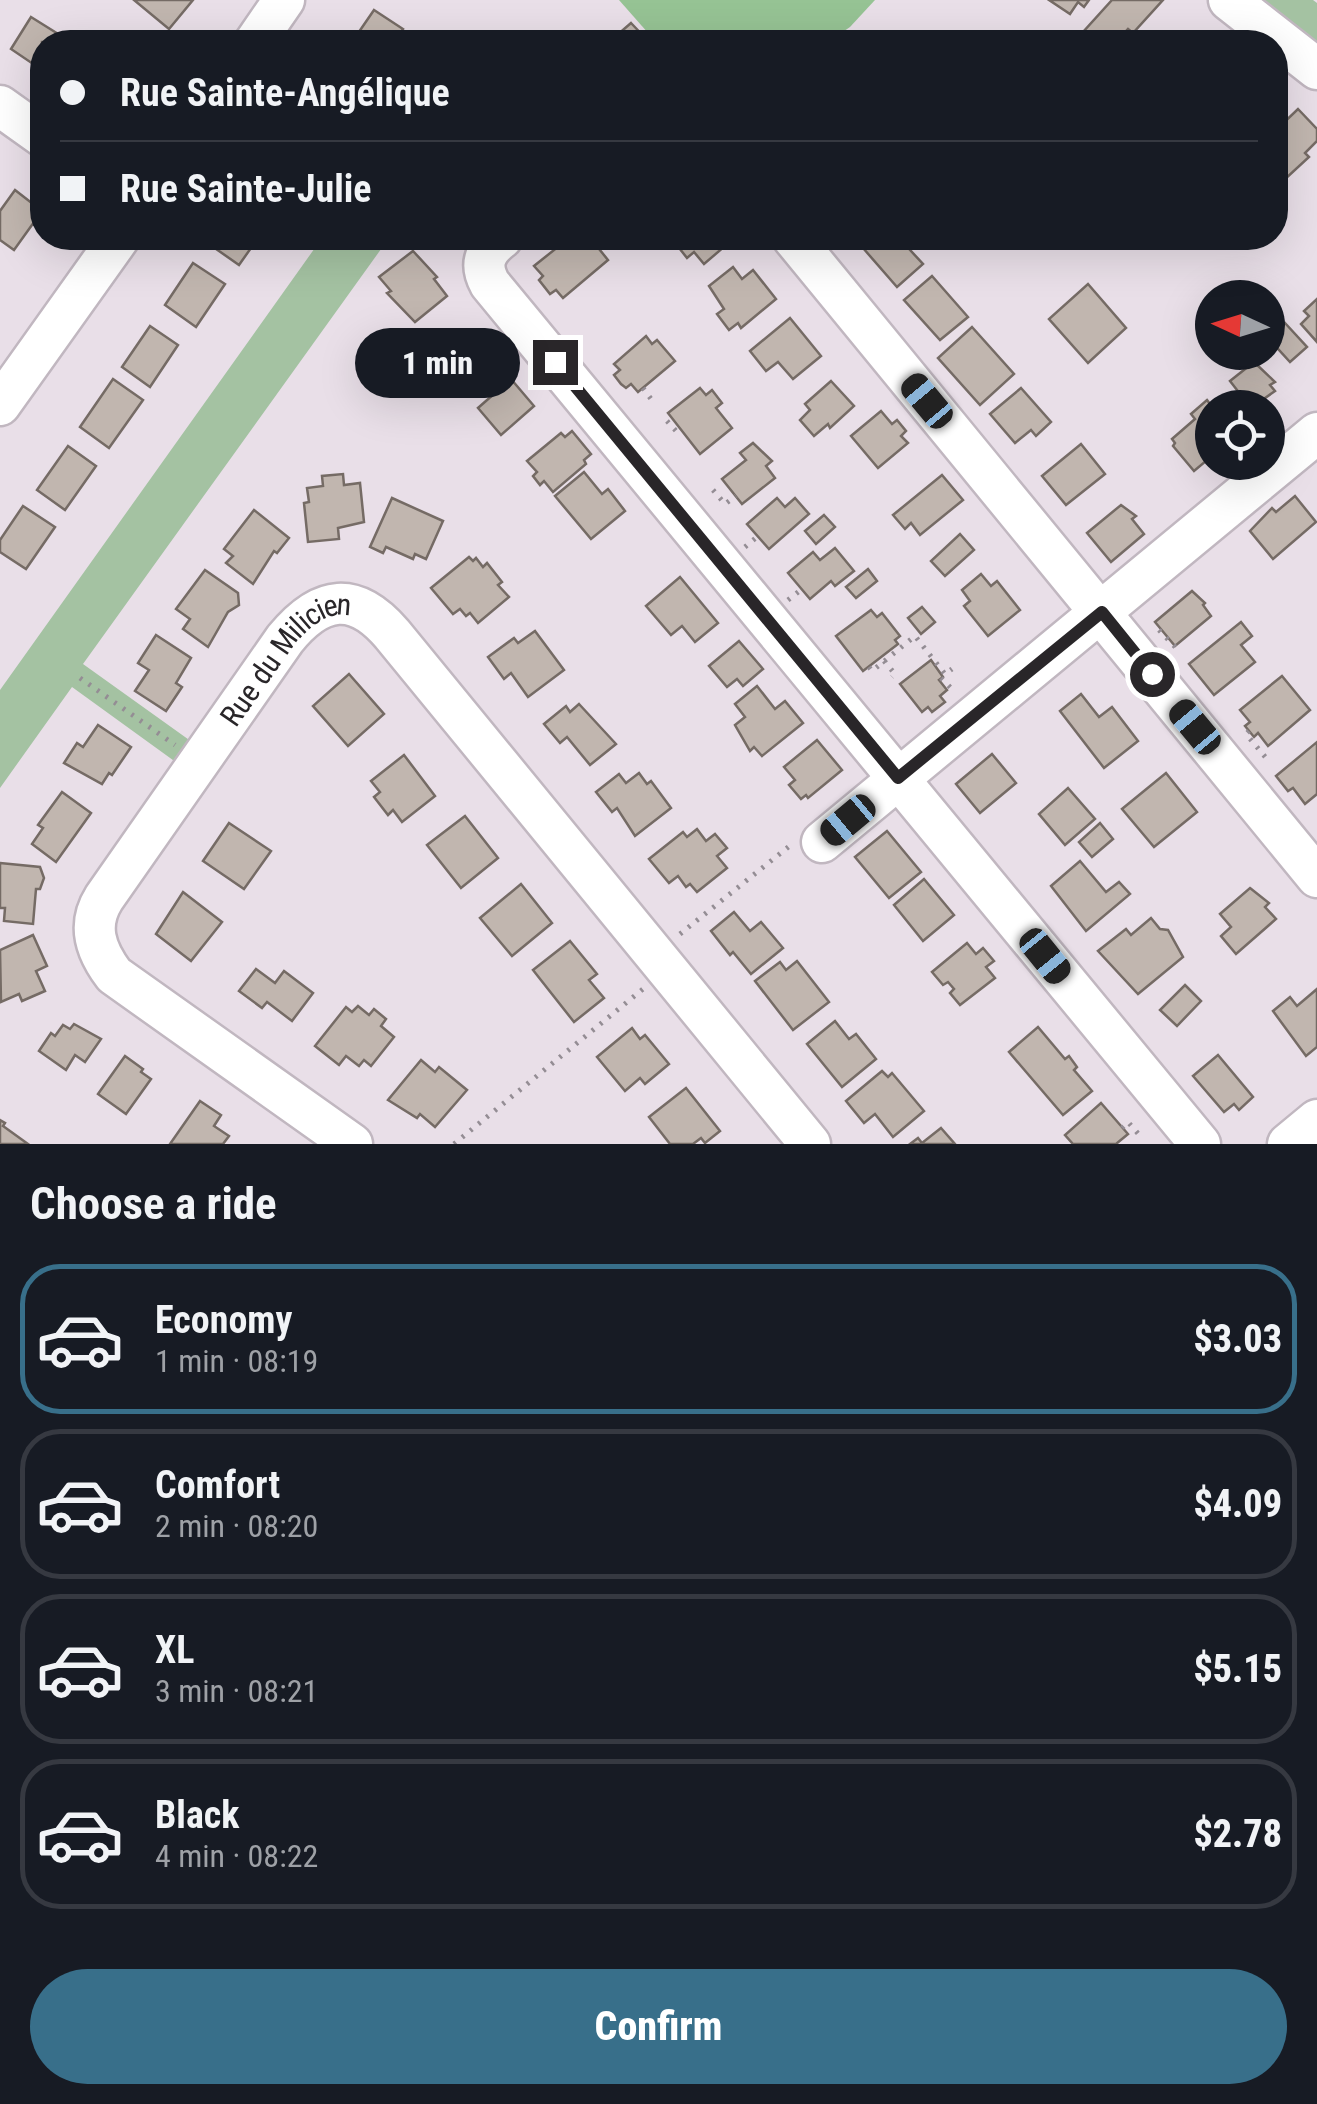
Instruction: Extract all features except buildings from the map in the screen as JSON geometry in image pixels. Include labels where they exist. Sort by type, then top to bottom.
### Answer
[{"type":"street","points":[[263,30],[284,0]]},
{"type":"street","points":[[1229,0],[1267,30]]},
{"type":"street","points":[[1288,47],[1317,70]]},
{"type":"street","points":[[0,106],[30,127]]},
{"type":"street","points":[[0,405],[110,250]]},
{"type":"street","points":[[493,250],[490,284],[1200,1144]]},
{"type":"street","points":[[802,250],[1317,877]]},
{"type":"street","points":[[809,842],[898,778],[1313,444]]},
{"type":"street","name":"Rue du Milicien","points":[[352,1144],[124,983],[107,966],[94,932],[94,919],[104,898],[286,639],[304,618],[336,603],[368,610],[392,634],[810,1144]]},
{"type":"street","points":[[1288,1144],[1317,1120]]},
{"type":"path","points":[[643,388],[654,403]]},
{"type":"path","points":[[666,420],[682,432]]},
{"type":"path","points":[[713,490],[724,504],[736,496]]},
{"type":"path","points":[[1164,633],[1180,652]]},
{"type":"path","points":[[869,666],[872,671],[916,636],[945,674],[952,669]]},
{"type":"path","points":[[884,661],[895,674],[892,677]]},
{"type":"path","points":[[80,678],[186,752]]},
{"type":"path","points":[[942,678],[950,690],[962,681]]},
{"type":"path","points":[[1249,731],[1246,734],[1267,759]]},
{"type":"path","points":[[668,943],[784,848],[809,842]]},
{"type":"path","points":[[454,1144],[653,980]]},
{"type":"path","points":[[1122,1128],[1128,1122],[1140,1136]]},
{"type":"green space","points":[[619,0],[875,0],[846,30],[645,30]]},
{"type":"green space","points":[[1258,0],[1317,3],[1317,50]]},
{"type":"green space","points":[[313,250],[380,250],[83,664],[192,742],[177,763],[72,687],[0,788],[0,690]]},
{"type":"route","points":[[555,362],[898,778],[1102,612],[1152,674]]}]
